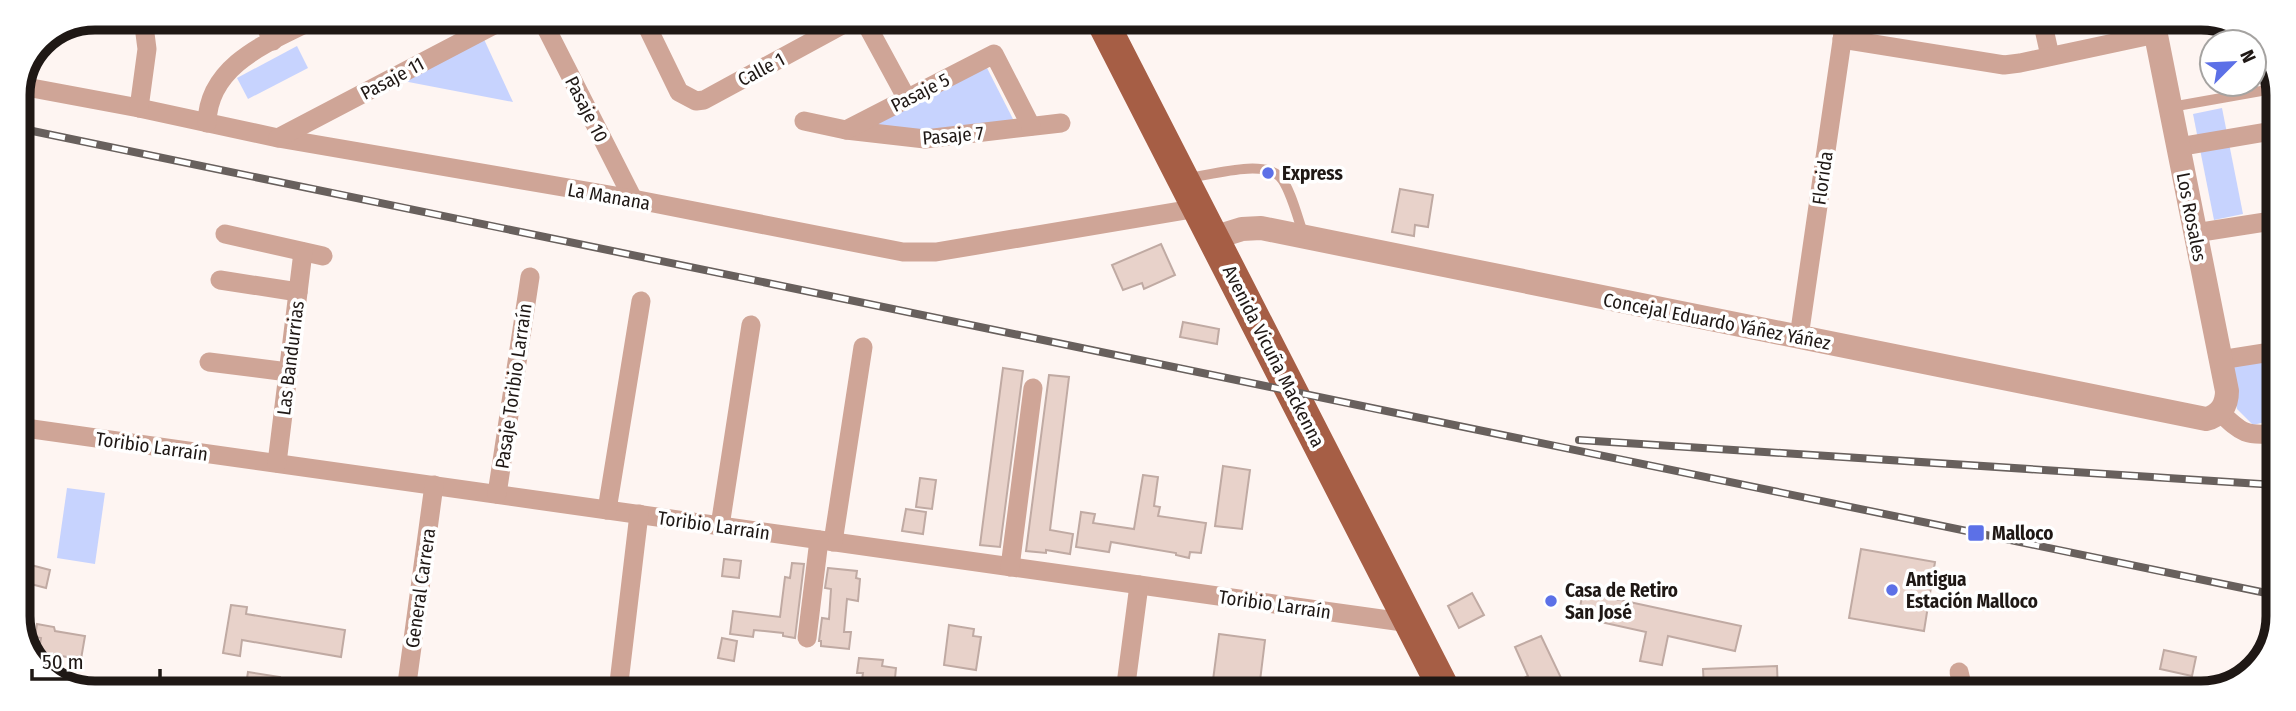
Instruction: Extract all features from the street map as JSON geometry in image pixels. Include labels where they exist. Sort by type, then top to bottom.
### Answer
[{"type":"main road","name":"Avenida Vicuña Mackenna","points":[[1107,30],[1440,681]]},
{"type":"street","points":[[139,108],[147,49],[145,30]]},
{"type":"street","points":[[267,30],[273,41]]},
{"type":"street","points":[[207,123],[212,91],[224,74],[294,30]]},
{"type":"street","name":"Pasaje 11","points":[[278,138],[484,30]]},
{"type":"street","name":"Pasaje 10","points":[[547,30],[633,199]]},
{"type":"street","name":"Calle 1","points":[[649,30],[679,92],[695,101],[704,100],[834,30]]},
{"type":"street","points":[[869,30],[907,99]]},
{"type":"street","name":"Florida","points":[[1799,337],[1844,30]]},
{"type":"street","points":[[1848,30],[1992,64],[2020,63],[2143,30]]},
{"type":"street","points":[[2044,30],[2050,56]]},
{"type":"street","name":"Los Rosales","points":[[2155,30],[2227,397],[2220,412]]},
{"type":"street","name":"Pasaje 5","points":[[846,130],[994,54],[1031,126]]},
{"type":"street","name":"La Manana","points":[[31,88],[278,138],[633,199],[888,250],[936,252],[1198,208]]},
{"type":"street","name":"Pasaje 7","points":[[804,121],[846,130],[925,139],[1061,123]]},
{"type":"street","points":[[2178,147],[2266,132]]},
{"type":"street","points":[[2195,233],[2266,222]]},
{"type":"street","name":"Concejal Eduardo Yáñez Yáñez","points":[[1213,238],[1251,227],[2200,419],[2212,418],[2220,412]]},
{"type":"street","name":"Las Bandurrias","points":[[225,234],[313,254],[298,292],[277,463]]},
{"type":"street","name":"Pasaje Toribio Larraín","points":[[497,494],[530,277]]},
{"type":"street","points":[[220,280],[298,292]]},
{"type":"street","points":[[607,510],[641,301]]},
{"type":"street","points":[[720,526],[751,325]]},
{"type":"street","points":[[807,638],[863,347]]},
{"type":"street","points":[[2220,360],[2266,353]]},
{"type":"street","points":[[209,362],[288,372]]},
{"type":"street","points":[[1010,566],[1033,388]]},
{"type":"street","points":[[2220,412],[2239,430],[2255,436],[2266,434]]},
{"type":"street","name":"Toribio Larraín","points":[[30,429],[1410,623]]},
{"type":"street","name":"General Carrera","points":[[407,681],[434,485]]},
{"type":"street","points":[[619,681],[639,514]]},
{"type":"street","points":[[1126,681],[1139,584]]},
{"type":"street","points":[[1959,672],[1961,681]]},
{"type":"lane","points":[[2170,107],[2266,90]]},
{"type":"lane","points":[[1183,178],[1269,169],[1282,177],[1305,237]]},
{"type":"shaded area","points":[[482,35],[513,102],[398,80]]},
{"type":"shaded area","points":[[297,46],[308,68],[248,99],[237,78]]},
{"type":"shaded area","points":[[985,64],[1015,123],[928,134],[862,127]]},
{"type":"shaded area","points":[[2222,108],[2243,214],[2214,220],[2193,114]]},
{"type":"shaded area","points":[[2266,359],[2266,422],[2253,425],[2237,409],[2227,364]]},
{"type":"shaded area","points":[[67,488],[105,493],[95,564],[57,558]]},
{"type":"building","points":[[1400,189],[1433,195],[1428,227],[1415,225],[1414,236],[1392,232]]},
{"type":"building","points":[[1161,244],[1175,275],[1144,289],[1142,283],[1123,290],[1112,265]]},
{"type":"building","points":[[1183,322],[1219,329],[1217,344],[1180,337]]},
{"type":"building","points":[[1003,368],[1023,371],[1000,547],[980,545]]},
{"type":"building","points":[[1049,375],[1069,377],[1050,530],[1073,534],[1070,554],[1046,550],[1046,553],[1026,551]]},
{"type":"building","points":[[1223,466],[1250,470],[1242,529],[1215,526]]},
{"type":"building","points":[[1143,475],[1158,477],[1154,506],[1160,507],[1158,516],[1206,523],[1201,553],[1190,552],[1189,558],[1176,553],[1111,542],[1109,552],[1076,547],[1081,512],[1095,514],[1093,523],[1134,529]]},
{"type":"building","points":[[920,478],[936,480],[932,509],[916,507]]},
{"type":"building","points":[[906,509],[926,512],[923,534],[902,531]]},
{"type":"building","name":"Antigua Estación Malloco","points":[[1861,549],[1935,562],[1924,631],[1849,618]]},
{"type":"building","points":[[724,559],[741,561],[739,578],[722,576]]},
{"type":"building","points":[[792,563],[804,564],[795,638],[783,636],[783,633],[754,630],[753,637],[730,634],[733,611],[780,617],[785,577],[790,578]]},
{"type":"building","points":[[30,565],[50,570],[46,588],[30,584]]},
{"type":"building","points":[[828,568],[857,571],[856,578],[860,579],[858,601],[847,599],[844,632],[851,632],[849,649],[821,646],[819,641],[822,618],[829,619],[831,589],[825,588]]},
{"type":"building","points":[[1583,592],[1741,626],[1735,651],[1668,636],[1662,665],[1640,661],[1646,632],[1578,617]]},
{"type":"building","points":[[1472,593],[1484,615],[1459,628],[1448,606]]},
{"type":"building","points":[[231,605],[247,607],[246,614],[345,630],[341,657],[242,640],[240,656],[223,653]]},
{"type":"building","points":[[37,624],[54,627],[55,631],[85,636],[81,659],[54,655],[53,665],[39,650],[41,638],[35,637]]},
{"type":"building","points":[[949,625],[974,629],[973,636],[981,637],[976,670],[944,665]]},
{"type":"building","points":[[1219,634],[1265,640],[1260,681],[1213,681]]},
{"type":"building","points":[[1541,636],[1563,681],[1520,681],[1528,676],[1515,647]]},
{"type":"building","points":[[722,638],[737,641],[734,661],[718,658]]},
{"type":"building","points":[[2164,650],[2196,657],[2192,676],[2160,669]]},
{"type":"building","points":[[859,658],[883,660],[882,666],[896,668],[895,681],[862,681],[863,673],[857,673]]},
{"type":"building","points":[[1777,666],[1778,681],[1704,681],[1703,669]]},
{"type":"building","points":[[248,672],[280,677],[279,681],[247,681]]},
{"type":"railway","points":[[30,130],[2266,593]]},
{"type":"railway","points":[[1579,440],[2266,484]]},
{"type":"place","name":"Express","points":[[1268,173]]},
{"type":"place","name":"Malloco","points":[[1976,533]]},
{"type":"place","name":"Antigua Estación Malloco","points":[[1892,590]]},
{"type":"place","name":"Casa de Retiro San José","points":[[1551,601]]}]
